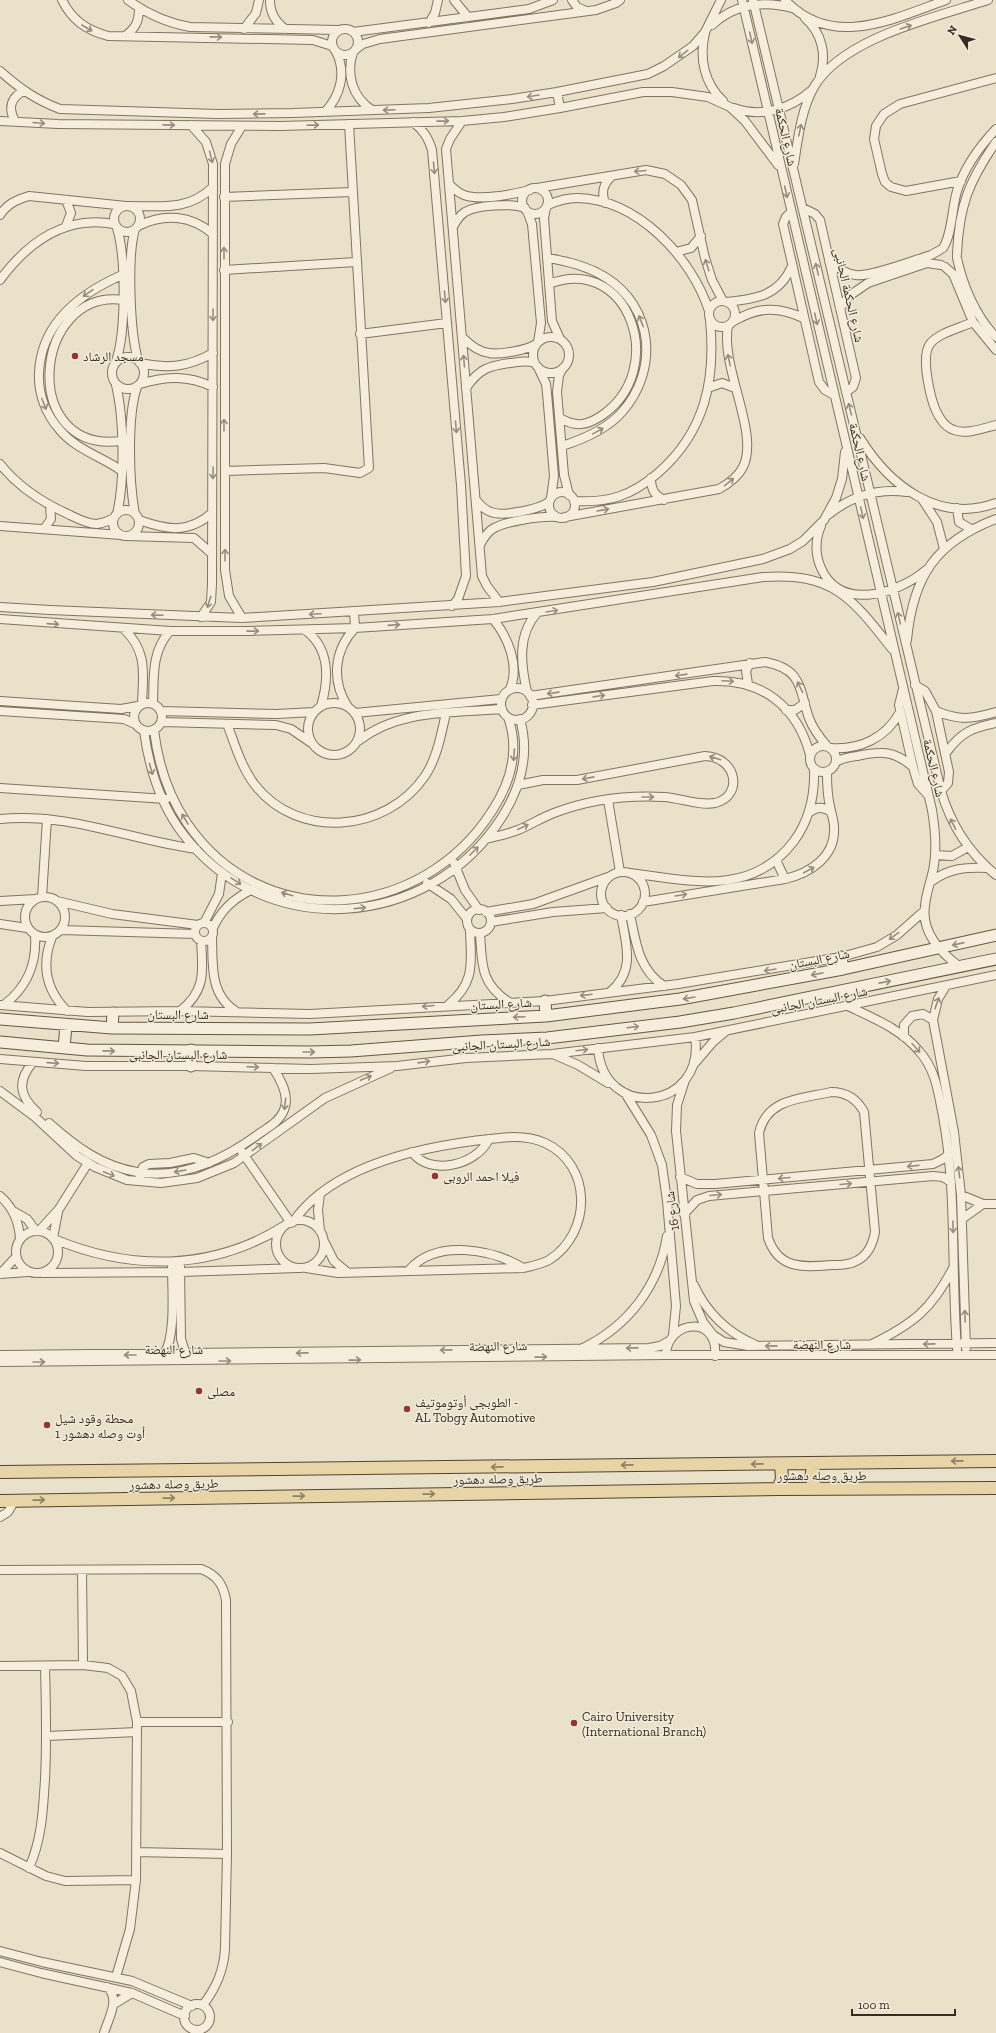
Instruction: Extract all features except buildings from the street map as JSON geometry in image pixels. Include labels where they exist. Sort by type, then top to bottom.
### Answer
[{"type":"main road","name":"طريق وصله دهشور","points":[[0,1472],[996,1461]]},
{"type":"main road","points":[[816,1463],[813,1468],[812,1479],[817,1488]]},
{"type":"main road","points":[[778,1489],[782,1479],[781,1464]]},
{"type":"main road","name":"طريق وصله دهشور","points":[[0,1501],[817,1488],[996,1488]]},
{"type":"street","points":[[62,0],[68,12],[78,23],[92,32],[108,36],[312,40],[345,55],[371,40],[584,10],[596,10],[616,3],[620,0]]},
{"type":"street","points":[[128,0],[139,8],[172,24],[190,27],[347,29],[353,32],[358,40],[351,64],[352,87],[363,104],[372,110]]},
{"type":"street","points":[[244,28],[256,13],[259,0]]},
{"type":"street","points":[[270,0],[272,14],[277,23],[285,29]]},
{"type":"street","points":[[429,23],[435,13],[438,0]]},
{"type":"street","points":[[454,0],[468,18]]},
{"type":"street","points":[[353,32],[528,9],[553,0]]},
{"type":"street","points":[[572,0],[577,7],[584,10]]},
{"type":"street","points":[[721,0],[707,30],[702,52],[704,72],[712,90],[745,121],[781,170]]},
{"type":"street","points":[[785,0],[814,28],[822,45],[822,69],[818,81]]},
{"type":"street","points":[[802,15],[835,26],[852,28],[870,26],[887,21],[946,0]]},
{"type":"street","points":[[794,169],[803,118],[813,89],[825,72],[843,56],[891,33],[988,0]]},
{"type":"street","points":[[0,71],[23,91],[40,101],[60,108],[112,112],[218,114],[430,108],[512,99],[557,92],[648,74],[680,57],[724,15],[743,3],[754,2],[775,4],[795,9]]},
{"type":"street","name":"شارع الحكمة","points":[[754,2],[915,685],[942,792],[951,820],[968,847],[996,875]]},
{"type":"street","name":"شارع الحكمة","points":[[743,3],[934,824],[935,854],[932,881],[924,911]]},
{"type":"street","points":[[125,36],[132,31],[137,24],[139,8]]},
{"type":"street","points":[[887,21],[891,33]]},
{"type":"street","points":[[325,112],[335,100],[341,87],[341,65],[334,49],[333,37],[339,30]]},
{"type":"street","points":[[961,181],[906,191],[891,187],[885,182],[882,174],[874,139],[876,126],[884,114],[900,104],[996,78]]},
{"type":"street","points":[[0,121],[112,125],[293,126],[462,121],[504,117],[643,92],[686,94],[708,97],[752,112],[768,112],[779,109],[803,97],[813,89]]},
{"type":"street","points":[[15,121],[11,113],[11,104],[15,96],[23,91]]},
{"type":"street","points":[[557,92],[560,108]]},
{"type":"street","points":[[112,112],[112,125]]},
{"type":"street","points":[[293,113],[293,126]]},
{"type":"street","points":[[462,121],[455,129],[446,149],[482,576],[499,602]]},
{"type":"street","points":[[413,122],[423,130],[429,139],[432,150],[457,443],[466,576],[458,598],[452,606]]},
{"type":"street","points":[[225,471],[324,468],[360,473],[369,468],[348,124]]},
{"type":"street","points":[[191,125],[206,142],[211,153],[213,164],[212,584],[211,602],[201,617]]},
{"type":"street","points":[[242,126],[233,139],[227,154],[225,164],[224,197],[226,583],[235,607],[242,618]]},
{"type":"street","points":[[996,129],[978,152],[961,181],[952,212],[948,239],[937,258],[943,266],[953,274],[973,322],[996,350]]},
{"type":"street","points":[[996,142],[974,176],[965,198],[959,224],[957,256],[960,270],[975,306],[996,336]]},
{"type":"street","points":[[449,184],[456,191],[473,197],[515,194],[533,189],[646,170],[665,174],[681,185],[692,200],[705,258],[712,280],[725,301],[735,310],[726,347],[748,449],[743,467],[731,482],[719,489],[664,500],[561,517],[545,517],[502,525],[492,530],[484,537],[480,546]]},
{"type":"street","points":[[605,203],[602,191],[604,185],[612,176]]},
{"type":"street","points":[[0,215],[4,209],[16,200],[29,196],[128,206],[181,206],[204,196],[213,188]]},
{"type":"street","points":[[533,189],[546,194],[547,206],[544,218],[552,321],[560,339],[568,347],[569,353],[569,358],[557,383],[564,476],[572,498],[573,511],[561,517]]},
{"type":"street","points":[[533,189],[523,198],[532,224],[541,323],[533,354],[536,365],[545,380],[547,393],[554,476],[550,500],[550,511],[561,517]]},
{"type":"street","points":[[224,197],[352,192]]},
{"type":"street","points":[[453,227],[458,218],[466,212],[475,209],[508,205],[537,214],[547,206],[562,200],[576,198],[591,199],[625,211],[661,236],[676,252],[695,279],[709,312],[713,345],[712,369],[708,388],[701,414],[689,438],[672,460],[634,490],[615,499],[594,502],[572,498],[559,493],[542,507],[501,515],[483,508],[476,500]]},
{"type":"street","points":[[66,200],[71,213],[66,226]]},
{"type":"street","points":[[123,536],[114,528],[122,487],[121,409],[116,385],[111,373],[122,341],[121,246],[116,226],[115,212],[120,208],[128,206]]},
{"type":"street","points":[[123,536],[136,531],[137,517],[132,487],[131,410],[144,373],[133,341],[131,246],[140,220],[139,214],[128,206]]},
{"type":"street","name":"شارع الحكمة الجانبى","points":[[803,208],[818,217],[829,260],[856,378],[853,387],[846,392]]},
{"type":"street","points":[[791,212],[786,217],[783,224],[803,318],[819,382],[825,390],[834,395]]},
{"type":"street","points":[[0,280],[4,268],[35,244],[66,226],[93,221],[116,226],[126,232],[149,220],[180,218],[192,220],[204,226],[213,234]]},
{"type":"street","points":[[676,252],[691,248],[701,236]]},
{"type":"street","points":[[829,260],[835,266],[849,274],[865,275],[931,255],[942,249],[952,248],[957,256]]},
{"type":"street","points":[[840,308],[849,296],[868,283],[927,263],[943,266],[953,265],[957,256]]},
{"type":"street","points":[[547,258],[574,263],[606,278],[626,296],[641,318],[646,338],[647,358],[643,378],[634,397],[622,413],[604,427],[584,439],[562,446]]},
{"type":"street","points":[[224,270],[356,262]]},
{"type":"street","points":[[709,312],[714,304],[768,294],[783,283],[792,266]]},
{"type":"street","points":[[122,275],[92,290],[78,300],[53,326],[44,343],[40,361],[39,380],[42,399],[49,415],[59,430],[71,442],[86,452],[102,458],[122,471]]},
{"type":"street","points":[[549,284],[563,278],[577,277],[591,280],[608,290],[622,304],[637,341],[636,366],[627,390],[611,410],[590,424],[579,426],[560,418]]},
{"type":"street","points":[[443,282],[457,281]]},
{"type":"street","points":[[213,290],[224,290]]},
{"type":"street","points":[[121,441],[107,443],[99,442],[78,434],[67,423],[57,409],[51,393],[48,376],[50,358],[56,341],[76,314],[88,305],[102,300],[122,300]]},
{"type":"street","points":[[710,320],[718,327],[731,324],[752,312],[771,308],[782,310],[803,318]]},
{"type":"street","points":[[973,322],[935,339],[927,348],[925,359],[930,388],[939,418],[950,428],[962,432],[996,425]]},
{"type":"street","points":[[360,334],[447,323]]},
{"type":"street","points":[[462,337],[475,347],[489,354],[527,349],[549,336],[560,339]]},
{"type":"street","points":[[116,361],[127,357],[159,367],[178,366],[190,364],[213,353]]},
{"type":"street","points":[[466,388],[480,372],[490,366],[526,361],[550,373],[563,368]]},
{"type":"street","points":[[116,385],[126,390],[158,379],[176,377],[201,381],[213,387]]},
{"type":"street","points":[[708,388],[722,383],[736,388]]},
{"type":"street","points":[[855,431],[873,458],[895,482],[907,492],[922,499],[957,508],[972,510],[996,503]]},
{"type":"street","points":[[844,440],[845,460],[842,479],[817,541],[818,558],[824,574],[838,591],[856,605],[894,651]]},
{"type":"street","points":[[457,443],[471,442]]},
{"type":"street","points":[[213,449],[225,448]]},
{"type":"street","points":[[0,464],[17,483],[36,498],[50,506],[87,522],[106,522],[126,510],[156,527],[189,528],[202,522],[212,513]]},
{"type":"street","points":[[651,478],[653,492],[664,500]]},
{"type":"street","points":[[0,607],[242,618],[499,602],[653,582],[777,555],[803,541],[825,518],[842,505],[858,497],[870,493],[889,491],[907,492]]},
{"type":"street","points":[[922,499],[937,522],[944,549]]},
{"type":"street","points":[[44,529],[51,519],[50,506]]},
{"type":"street","points":[[957,508],[959,522],[971,529]]},
{"type":"street","points":[[0,620],[170,631],[356,628],[493,619],[776,576],[804,578],[838,591],[855,594],[881,593],[893,590],[914,580],[926,570],[944,549],[971,529],[996,519]]},
{"type":"street","points":[[0,526],[123,536],[194,538],[211,553]]},
{"type":"street","points":[[906,646],[912,606],[926,570]]},
{"type":"street","points":[[653,582],[655,595]]},
{"type":"street","points":[[28,609],[28,622]]},
{"type":"street","points":[[348,707],[339,688],[337,661],[344,643],[356,628],[354,612]]},
{"type":"street","points":[[508,717],[520,719],[527,716],[532,705],[524,677],[522,645],[528,624],[537,613]]},
{"type":"street","points":[[154,730],[160,763],[172,797],[187,823],[198,837],[224,862],[258,883],[306,903],[366,898],[404,887],[424,877],[451,859],[476,833],[487,819],[504,790],[511,774],[514,739],[508,717],[502,709],[501,700],[510,689],[514,672],[509,646],[501,629],[493,619]]},
{"type":"street","points":[[124,629],[135,641],[141,655],[143,665],[140,705],[133,716],[135,724]]},
{"type":"street","points":[[305,630],[317,640],[324,655],[326,682],[321,706]]},
{"type":"street","points":[[162,722],[161,711],[154,704],[155,656],[158,647],[170,631]]},
{"type":"street","points":[[510,689],[519,688],[529,694],[645,680],[750,663],[773,663],[787,670],[793,675],[802,688],[813,727],[834,752],[836,762]]},
{"type":"street","points":[[748,684],[745,675],[750,663]]},
{"type":"street","points":[[645,680],[647,690]]},
{"type":"street","points":[[532,705],[713,681],[731,681],[748,684],[770,696],[786,710],[801,731],[810,755],[810,763],[814,769],[820,772],[827,772]]},
{"type":"street","points":[[915,685],[925,691],[936,711],[946,753],[949,778],[942,792]]},
{"type":"street","points":[[903,689],[899,701],[900,712],[918,784],[928,795]]},
{"type":"street","points":[[355,713],[501,700]]},
{"type":"street","points":[[0,701],[120,709],[154,704]]},
{"type":"street","points":[[310,742],[308,726],[314,712],[321,706],[330,703],[339,703],[348,707],[355,713],[361,727],[358,741]]},
{"type":"street","points":[[786,710],[795,710],[805,703]]},
{"type":"street","points":[[144,731],[154,730],[162,722],[276,725],[298,732],[322,753],[334,756],[347,753],[358,741],[375,729],[403,718],[502,709]]},
{"type":"street","points":[[0,711],[124,719],[135,724],[144,731],[150,766],[163,800],[176,824],[196,849],[222,872],[251,890],[275,900],[306,903],[342,910],[360,908],[396,900],[429,886],[457,867],[486,839],[508,806],[518,785],[525,754],[525,742],[520,719]]},
{"type":"street","points":[[161,711],[277,714],[314,712]]},
{"type":"street","points":[[936,711],[951,717],[966,719],[996,712]]},
{"type":"street","points":[[810,755],[819,746],[845,748],[876,740],[892,724],[900,712]]},
{"type":"street","points":[[227,724],[243,766],[255,785],[270,800],[289,813],[310,820],[331,824],[353,822],[374,817],[394,807],[411,793],[425,776],[435,757],[446,713]]},
{"type":"street","points":[[946,753],[956,740],[969,730],[996,723]]},
{"type":"street","points":[[643,902],[785,878],[798,875],[816,866],[829,851],[834,832],[828,792],[827,772],[836,762],[843,758],[878,751],[894,755],[913,767]]},
{"type":"street","points":[[486,839],[518,830],[567,809],[608,800],[651,796],[702,803],[717,802],[727,796],[730,791],[733,776],[725,762],[719,758],[704,756],[577,780],[543,780],[518,785]]},
{"type":"street","points":[[467,919],[470,913],[533,904],[620,872],[703,882],[726,881],[756,873],[776,860],[796,838],[810,812],[814,790],[814,769]]},
{"type":"street","points":[[0,788],[163,800],[172,797]]},
{"type":"street","points":[[608,800],[620,872]]},
{"type":"street","points":[[810,812],[818,808],[823,808],[831,812]]},
{"type":"street","points":[[0,819],[25,817],[97,826],[158,843],[196,849]]},
{"type":"street","points":[[39,898],[47,819]]},
{"type":"street","points":[[935,854],[952,856],[968,847]]},
{"type":"street","points":[[451,859],[457,867],[465,890],[491,922]]},
{"type":"street","points":[[776,860],[785,878]]},
{"type":"street","points":[[932,881],[945,873],[956,869],[988,868]]},
{"type":"street","points":[[195,934],[195,929],[201,924],[219,894],[222,872]]},
{"type":"street","points":[[610,876],[606,880],[601,892],[603,903],[613,913],[621,916],[630,914],[638,909],[643,902],[644,896],[642,885],[639,880],[630,873]]},
{"type":"street","points":[[424,877],[429,886],[451,899],[467,919],[470,930],[472,970],[466,986],[448,1005]]},
{"type":"street","points":[[201,941],[208,940],[217,918],[228,905],[241,895],[251,890]]},
{"type":"street","points":[[39,898],[29,904],[25,911],[24,920],[27,928],[35,935],[43,938],[52,937],[61,930],[65,917],[63,908],[57,901]]},
{"type":"street","points":[[0,901],[39,898],[112,914],[211,925],[215,986],[223,1002],[238,1012]]},
{"type":"street","points":[[470,930],[480,933],[486,930],[491,922],[553,912],[607,908]]},
{"type":"street","points":[[2,1005],[67,1011],[113,1013],[180,1011],[350,1013],[448,1005],[545,1001],[664,986],[840,957],[877,947],[896,935],[924,911],[931,936],[938,948],[960,967]]},
{"type":"street","points":[[630,914],[641,960],[648,972],[664,986]]},
{"type":"street","points":[[610,992],[620,983],[628,963],[621,916]]},
{"type":"street","points":[[0,924],[27,928]]},
{"type":"street","points":[[61,930],[195,934],[201,941],[202,979],[194,997],[180,1011]]},
{"type":"street","points":[[480,933],[483,970],[486,978],[495,992],[509,1002]]},
{"type":"street","points":[[2,1005],[21,990],[30,975],[35,958],[35,935]]},
{"type":"street","name":"شارع البستان","points":[[0,1018],[112,1028],[338,1028],[546,1016],[680,1000],[843,969],[996,935]]},
{"type":"street","points":[[52,937],[46,956],[47,977],[54,996],[67,1011]]},
{"type":"street","points":[[840,957],[843,969]]},
{"type":"street","points":[[0,1042],[112,1051],[351,1051],[482,1041],[547,1038],[688,1021],[996,959]]},
{"type":"street","name":"شارع البستان الجانبى","points":[[0,1059],[86,1066],[191,1066],[311,1069],[397,1066],[451,1059],[552,1054],[694,1037],[996,975]]},
{"type":"street","points":[[946,986],[938,999],[933,1020],[961,1195],[967,1355]]},
{"type":"street","points":[[545,1001],[546,1016]]},
{"type":"street","points":[[848,1006],[894,1029],[904,1037],[926,1060],[936,1079],[950,1133],[949,1154],[953,1206],[957,1355]]},
{"type":"street","points":[[112,1028],[113,1013]]},
{"type":"street","points":[[904,1037],[904,1025],[912,1016],[923,1014],[933,1020]]},
{"type":"street","points":[[64,1048],[66,1025]]},
{"type":"street","points":[[552,1054],[578,1065],[624,1094],[637,1098],[657,1097],[676,1090],[685,1080],[709,1046],[728,1029]]},
{"type":"street","points":[[694,1037],[696,1047],[694,1066]]},
{"type":"street","points":[[598,1048],[602,1068],[613,1086]]},
{"type":"street","points":[[191,1050],[191,1066]]},
{"type":"street","points":[[33,1062],[28,1068],[22,1082],[23,1096],[28,1104],[70,1142],[87,1154],[110,1165],[141,1173],[176,1172],[209,1163],[239,1148],[274,1123],[284,1110],[286,1103],[284,1088],[273,1068]]},
{"type":"street","points":[[0,1092],[28,1111],[68,1148],[88,1163],[111,1175],[139,1182],[166,1183],[197,1178],[222,1169],[245,1156],[325,1098],[397,1066]]},
{"type":"street","name":"شارع 16","points":[[685,1080],[680,1092],[676,1117],[680,1178],[697,1308],[706,1328],[712,1335]]},
{"type":"street","points":[[831,1092],[843,1093],[854,1099],[864,1112],[870,1170],[875,1224],[874,1240],[865,1255],[851,1264],[802,1267],[787,1263],[781,1258],[771,1246],[768,1238],[762,1180],[759,1134],[768,1113],[780,1104],[831,1092]]},
{"type":"street","name":"شارع 16","points":[[624,1094],[643,1120],[657,1150],[662,1165],[669,1221],[676,1306],[671,1338],[666,1355]]},
{"type":"street","points":[[0,1274],[28,1272],[176,1272],[297,1268],[306,1268],[322,1272],[346,1272],[524,1268],[548,1261],[568,1242],[577,1226],[581,1213],[582,1199],[580,1184],[574,1169],[565,1157],[546,1143],[524,1137],[489,1139],[445,1145],[412,1152],[361,1170],[320,1194],[305,1206],[277,1238],[277,1251],[284,1262],[297,1268]]},
{"type":"street","points":[[412,1152],[418,1160],[426,1164],[447,1165],[475,1156],[484,1149],[489,1139]]},
{"type":"street","points":[[239,1148],[289,1224]]},
{"type":"street","points":[[680,1178],[691,1182],[709,1185],[933,1164],[949,1154]]},
{"type":"street","points":[[38,1231],[59,1209],[88,1163]]},
{"type":"street","points":[[139,1182],[141,1173]]},
{"type":"street","points":[[684,1214],[692,1204],[703,1198],[763,1191],[933,1176],[951,1182]]},
{"type":"street","points":[[320,1194],[318,1210],[320,1231],[331,1256],[346,1272]]},
{"type":"street","points":[[961,1195],[982,1204],[996,1204]]},
{"type":"street","points":[[0,1196],[13,1211],[27,1219],[38,1231]]},
{"type":"street","points":[[962,1219],[982,1204]]},
{"type":"street","points":[[953,1206],[962,1206]]},
{"type":"street","points":[[42,1273],[53,1267],[56,1262],[58,1250],[54,1238],[59,1209]]},
{"type":"street","points":[[13,1211],[19,1228],[20,1240]]},
{"type":"street","points":[[581,1352],[609,1332],[629,1314],[643,1297],[660,1263],[667,1237],[669,1221]]},
{"type":"street","points":[[28,1272],[21,1266],[16,1257],[16,1248],[20,1240],[27,1233],[38,1231],[103,1256],[137,1261],[176,1262],[204,1258],[240,1249],[289,1224],[308,1222],[320,1231]]},
{"type":"street","points":[[306,1268],[314,1264],[320,1258],[324,1250],[324,1241]]},
{"type":"street","points":[[410,1270],[428,1256],[454,1251],[491,1254],[507,1259],[524,1268]]},
{"type":"street","points":[[0,1274],[16,1257]]},
{"type":"street","points":[[164,1354],[170,1343],[172,1334],[176,1262]]},
{"type":"street","points":[[870,1345],[896,1332],[920,1315],[939,1293],[954,1267]]},
{"type":"street","points":[[176,1272],[181,1339],[187,1358]]},
{"type":"street","points":[[692,1278],[700,1296],[717,1319],[736,1334],[757,1346]]},
{"type":"street","name":"شارع النهضة","points":[[0,1362],[581,1352],[649,1348],[671,1338],[683,1329],[695,1327],[706,1330],[712,1335],[730,1343],[757,1346],[996,1343]]},
{"type":"street","points":[[712,1335],[715,1343],[715,1356]]},
{"type":"street","name":"شارع النهضة","points":[[581,1352],[715,1356],[996,1355]]},
{"type":"street","name":"شارع النهضة","points":[[0,1355],[164,1354],[187,1358]]},
{"type":"street","points":[[0,1517],[8,1512],[15,1500]]},
{"type":"street","points":[[0,1570],[201,1569],[211,1573],[219,1580],[224,1589],[226,1600],[228,1722],[224,1963],[217,1985],[203,2005],[192,2006],[147,1986],[116,1977],[37,1961],[0,1951]]},
{"type":"street","points":[[82,1570],[83,1665]]},
{"type":"street","points":[[0,1666],[83,1665],[108,1668],[122,1676],[131,1691],[137,1722],[136,1880],[132,1918],[116,1977]]},
{"type":"street","points":[[29,1868],[37,1849],[42,1828],[47,1736],[45,1666]]},
{"type":"street","points":[[137,1722],[228,1722]]},
{"type":"street","points":[[47,1736],[137,1732]]},
{"type":"street","points":[[136,1852],[227,1854]]},
{"type":"street","points":[[0,1853],[46,1876],[65,1881],[136,1880]]},
{"type":"street","points":[[0,1962],[41,1973],[132,1993],[185,2016]]},
{"type":"street","points":[[104,2033],[114,2004],[113,1996],[107,1987]]},
{"type":"street","points":[[114,2004],[132,1993]]},
{"type":"street","points":[[192,2006],[187,2010],[185,2016],[188,2027],[198,2032],[206,2027],[210,2021],[208,2010],[203,2005]]},
{"type":"place","name":"مسجد الرشاد","points":[[75,356]]},
{"type":"place","name":"فيلا احمد الروبى","points":[[435,1176]]},
{"type":"place","name":"مصلى","points":[[199,1391]]},
{"type":"place","name":"الطوبجى أوتوموتيف - AL Tobgy Automotive","points":[[407,1409]]},
{"type":"place","name":"محطة وقود شيل أوت وصله دهشور 1","points":[[47,1425]]},
{"type":"place","name":"Cairo University (International Branch)","points":[[574,1723]]}]
